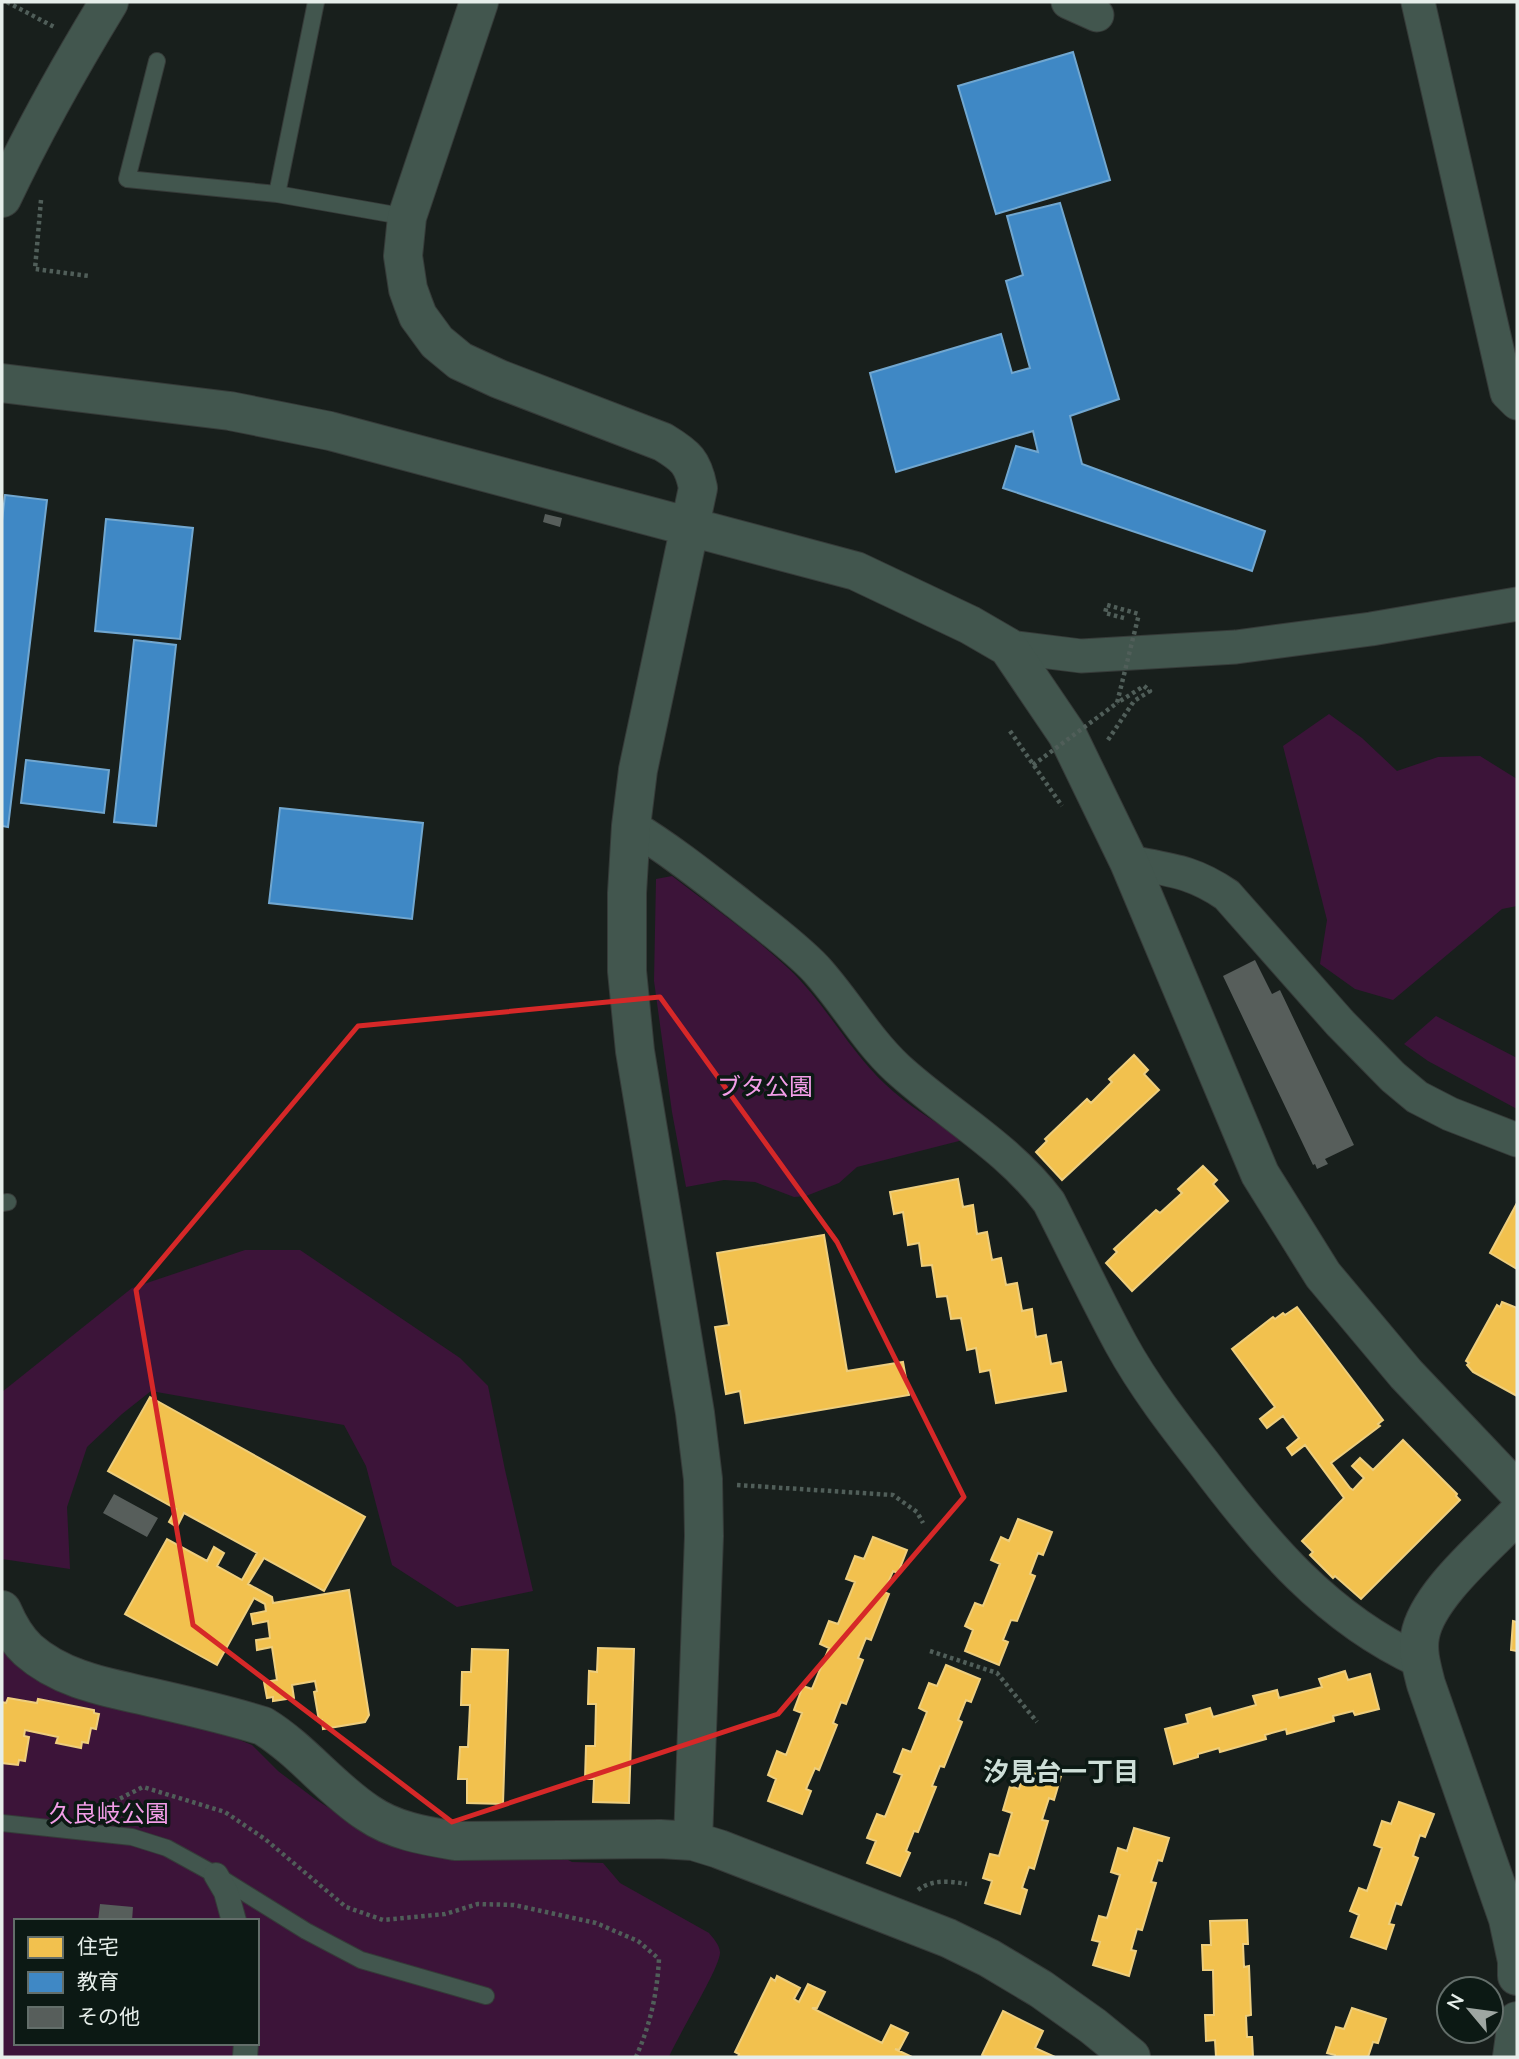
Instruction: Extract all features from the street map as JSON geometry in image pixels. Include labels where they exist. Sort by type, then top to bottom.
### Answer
[{"type":"street","points":[[2,198],[66,71],[109,2]]},
{"type":"street","points":[[479,2],[407,218],[404,256],[408,289],[418,316],[438,342],[460,361],[499,379],[663,442],[681,453],[694,468],[698,488],[638,770],[627,893],[627,971],[635,1051],[695,1413],[703,1479],[704,1536],[693,1841]]},
{"type":"street","points":[[1418,2],[1507,393],[1517,403]]},
{"type":"street","points":[[2,383],[230,411],[330,431],[856,571],[970,625],[1008,647],[1081,656],[1236,647],[1357,631],[1517,604]]},
{"type":"street","points":[[1008,647],[1066,734],[1129,862],[1260,1174],[1323,1275],[1406,1374],[1517,1491]]},
{"type":"street","points":[[631,826],[672,852],[797,950],[818,972],[883,1055],[912,1082],[1015,1163],[1033,1182],[1049,1202],[1122,1346],[1175,1426],[1237,1507],[1285,1564],[1332,1606],[1377,1638],[1420,1661]]},
{"type":"street","points":[[1129,862],[1186,873],[1227,895],[1340,1023],[1393,1077],[1417,1097],[1450,1114],[1517,1140]]},
{"type":"street","points":[[1517,1514],[1438,1597],[1425,1616],[1419,1637],[1420,1661],[1508,1919],[1517,1961],[1517,1976]]},
{"type":"street","points":[[2,1609],[11,1629],[26,1649],[50,1666],[72,1677],[102,1686],[263,1726],[285,1740],[369,1814],[396,1827],[423,1836],[456,1840],[693,1841],[948,1938],[989,1958],[1041,1989],[1131,2057]]},
{"type":"street","points":[[216,1875],[226,1892],[233,1919]]},
{"type":"street","points":[[1512,2057],[1517,2021]]},
{"type":"lane","points":[[276,194],[316,2]]},
{"type":"lane","points":[[157,61],[127,179],[276,194],[407,218]]},
{"type":"lane","points":[[2,1823],[132,1837],[167,1848],[306,1931],[361,1960],[486,1996]]},
{"type":"path","points":[[7,2],[64,32]]},
{"type":"path","points":[[41,194],[34,269],[89,276]]},
{"type":"path","points":[[1117,704],[1139,614],[1107,605],[1105,613],[1124,618]]},
{"type":"path","points":[[1033,765],[1144,686],[1150,691],[1134,701],[1108,740]]},
{"type":"path","points":[[1010,732],[1062,807]]},
{"type":"path","points":[[725,1484],[893,1495],[917,1512],[923,1523]]},
{"type":"path","points":[[930,1651],[998,1673],[1037,1722]]},
{"type":"path","points":[[82,1831],[83,1819],[102,1806],[143,1787],[225,1812],[265,1839],[346,1907],[383,1920],[445,1914],[478,1904],[514,1905],[596,1923],[638,1941],[659,1959],[657,1991],[649,2028],[636,2057]]},
{"type":"path","points":[[914,1896],[927,1883],[939,1881],[967,1884]]},
{"type":"highlighted area","points":[[660,997],[837,1242],[964,1497],[778,1714],[452,1822],[193,1625],[136,1290],[358,1026]]},
{"type":"green space","points":[[1329,714],[1362,738],[1397,771],[1438,757],[1480,756],[1517,779],[1517,906],[1502,909],[1393,1000],[1355,989],[1320,964],[1327,920],[1283,746]]},
{"type":"green space","name":"ブタ公園","points":[[672,876],[789,969],[885,1084],[913,1107],[963,1140],[857,1167],[839,1183],[806,1196],[794,1197],[755,1182],[724,1180],[686,1187],[672,1112],[654,981],[656,879]]},
{"type":"green space","points":[[1436,1016],[1517,1058],[1517,1109],[1428,1061],[1404,1044]]},
{"type":"green space","points":[[245,1250],[300,1250],[460,1358],[488,1386],[533,1591],[457,1607],[392,1565],[366,1466],[344,1425],[151,1391],[87,1447],[67,1507],[70,1569],[2,1559],[2,1392],[132,1288]]},
{"type":"green space","name":"久良岐公園","points":[[2,1645],[252,1745],[278,1771],[369,1834],[553,1852],[572,1862],[603,1863],[620,1883],[709,1933],[720,1952],[714,1971],[669,2057],[2,2057]]},
{"type":"building: 住宅","points":[[1134,1055],[1148,1070],[1144,1074],[1159,1090],[1062,1180],[1036,1152],[1047,1141],[1045,1139],[1087,1099],[1091,1103],[1112,1082],[1109,1079]]},
{"type":"building: 住宅","points":[[1203,1166],[1217,1180],[1213,1184],[1228,1201],[1132,1291],[1106,1263],[1117,1252],[1114,1249],[1156,1210],[1160,1213],[1182,1193],[1178,1189]]},
{"type":"building: 住宅","points":[[958,1179],[963,1207],[973,1205],[977,1234],[987,1232],[992,1260],[1001,1258],[1006,1285],[1017,1283],[1022,1311],[1032,1309],[1036,1337],[1046,1335],[1051,1364],[1061,1362],[1066,1391],[996,1403],[990,1370],[980,1372],[976,1348],[967,1350],[961,1318],[951,1319],[947,1296],[937,1297],[932,1265],[922,1266],[919,1243],[908,1245],[903,1212],[894,1214],[890,1192]]},
{"type":"building: 住宅","points":[[1517,1203],[1517,1269],[1490,1253]]},
{"type":"building: 住宅","points":[[824,1235],[847,1371],[903,1362],[909,1395],[745,1423],[740,1391],[726,1394],[715,1327],[729,1325],[717,1253]]},
{"type":"building: 住宅","points":[[1502,1302],[1517,1308],[1517,1396],[1473,1372],[1466,1361],[1497,1305],[1500,1307]]},
{"type":"building: 住宅","points":[[1297,1307],[1383,1420],[1378,1424],[1380,1426],[1331,1463],[1350,1488],[1353,1490],[1364,1478],[1352,1466],[1360,1458],[1373,1470],[1403,1440],[1460,1500],[1361,1599],[1335,1576],[1333,1578],[1310,1555],[1313,1552],[1302,1541],[1344,1498],[1305,1445],[1292,1455],[1287,1448],[1299,1438],[1283,1416],[1267,1428],[1260,1419],[1275,1407],[1232,1349],[1273,1317],[1275,1319],[1283,1313],[1285,1315]]},
{"type":"building: 住宅","points":[[150,1397],[365,1517],[324,1591],[264,1558],[248,1584],[272,1597],[273,1603],[349,1590],[369,1715],[365,1722],[323,1729],[314,1692],[317,1691],[315,1681],[292,1685],[294,1698],[273,1701],[273,1697],[267,1698],[264,1682],[277,1680],[272,1647],[257,1650],[256,1640],[270,1638],[268,1621],[253,1624],[251,1614],[266,1611],[265,1604],[254,1598],[217,1665],[125,1614],[167,1539],[207,1561],[214,1547],[224,1553],[217,1566],[242,1580],[257,1553],[184,1513],[177,1527],[169,1522],[176,1509],[108,1471]]},
{"type":"building: 住宅","points":[[1018,1519],[1052,1532],[1043,1555],[1038,1553],[1030,1574],[1035,1576],[1017,1621],[1011,1620],[1003,1640],[1008,1642],[999,1665],[965,1651],[973,1630],[965,1626],[975,1603],[983,1606],[1000,1564],[991,1560],[1001,1537],[1009,1541]]},
{"type":"building: 住宅","points":[[873,1537],[907,1550],[898,1573],[893,1571],[884,1592],[889,1594],[871,1640],[866,1638],[858,1658],[863,1660],[846,1704],[841,1702],[833,1723],[837,1725],[819,1770],[815,1768],[806,1789],[811,1791],[802,1814],[768,1801],[776,1779],[768,1775],[777,1751],[786,1755],[802,1713],[794,1710],[803,1686],[812,1689],[829,1648],[820,1644],[829,1621],[838,1624],[855,1582],[846,1579],[855,1556],[864,1559]]},
{"type":"building: 住宅","points":[[1513,1621],[1517,1622],[1517,1651],[1511,1650]]},
{"type":"building: 住宅","points":[[598,1648],[634,1649],[629,1803],[593,1802],[594,1779],[585,1779],[586,1746],[595,1746],[596,1704],[588,1704],[589,1671],[597,1672]]},
{"type":"building: 住宅","points":[[472,1649],[508,1650],[503,1804],[467,1803],[467,1779],[458,1779],[460,1747],[468,1747],[470,1705],[461,1705],[462,1672],[471,1672]]},
{"type":"building: 住宅","points":[[946,1665],[980,1679],[971,1702],[966,1700],[958,1720],[962,1722],[944,1767],[940,1766],[932,1786],[936,1787],[918,1832],[914,1831],[906,1851],[910,1853],[900,1876],[867,1863],[876,1841],[867,1838],[877,1814],[885,1817],[902,1775],[894,1772],[903,1749],[911,1752],[927,1712],[919,1708],[929,1683],[937,1686]]},
{"type":"building: 住宅","points":[[1345,1671],[1348,1680],[1370,1674],[1379,1709],[1355,1715],[1353,1711],[1333,1716],[1334,1721],[1287,1734],[1286,1729],[1265,1735],[1266,1739],[1220,1752],[1219,1748],[1174,1764],[1165,1729],[1188,1723],[1186,1715],[1210,1708],[1213,1717],[1256,1705],[1253,1696],[1277,1690],[1279,1698],[1322,1687],[1319,1679]]},
{"type":"building: 住宅","points":[[8,1698],[37,1703],[38,1699],[94,1710],[94,1713],[99,1714],[96,1729],[91,1728],[88,1743],[82,1742],[81,1748],[56,1743],[58,1737],[25,1730],[24,1736],[29,1737],[25,1761],[19,1760],[18,1765],[2,1763],[2,1702],[6,1703]]},
{"type":"building: 住宅","points":[[1026,1766],[1061,1776],[1054,1800],[1049,1798],[1042,1820],[1048,1821],[1034,1869],[1029,1867],[1022,1888],[1027,1890],[1020,1914],[985,1903],[992,1881],[983,1878],[990,1854],[999,1856],[1012,1813],[1003,1810],[1010,1786],[1019,1789]]},
{"type":"building: 住宅","points":[[1399,1802],[1434,1814],[1425,1837],[1420,1835],[1413,1856],[1418,1858],[1401,1905],[1396,1903],[1389,1924],[1394,1925],[1386,1949],[1351,1937],[1359,1915],[1350,1911],[1359,1888],[1367,1891],[1382,1848],[1374,1845],[1382,1821],[1391,1824]]},
{"type":"building: 住宅","points":[[1134,1828],[1169,1838],[1162,1861],[1158,1860],[1151,1882],[1156,1883],[1142,1930],[1137,1929],[1131,1950],[1136,1951],[1129,1976],[1093,1965],[1100,1942],[1092,1940],[1099,1916],[1107,1918],[1120,1875],[1111,1872],[1118,1848],[1127,1851]]},
{"type":"building: 住宅","points":[[1247,1920],[1248,1944],[1243,1944],[1244,1967],[1249,1966],[1251,2015],[1246,2016],[1247,2037],[1252,2037],[1253,2057],[1216,2057],[1215,2040],[1206,2041],[1205,2015],[1214,2015],[1213,1970],[1203,1970],[1202,1945],[1211,1945],[1210,1921]]},
{"type":"building: 住宅","points":[[777,1976],[800,1988],[794,1999],[799,2002],[808,1984],[825,1992],[817,2008],[812,2008],[882,2043],[891,2025],[908,2033],[899,2050],[895,2049],[912,2057],[738,2057],[739,2054],[735,2052],[771,1978],[775,1981]]},
{"type":"building: 住宅","points":[[1352,2008],[1386,2019],[1378,2043],[1373,2042],[1368,2057],[1335,2057],[1327,2053],[1336,2027],[1344,2029]]},
{"type":"building: 住宅","points":[[1003,2011],[1043,2031],[1035,2048],[1055,2057],[982,2055]]},
{"type":"building: 教育","points":[[1073,52],[1110,180],[996,214],[958,86]]},
{"type":"building: 教育","points":[[1060,203],[1119,399],[1070,416],[1082,464],[1265,531],[1252,571],[1003,488],[1016,446],[1038,452],[1033,431],[896,472],[870,373],[1001,334],[1012,373],[1030,368],[1006,281],[1023,275],[1007,216]]},
{"type":"building: 教育","points":[[5,495],[47,500],[8,827],[2,826],[2,521]]},
{"type":"building: 教育","points":[[106,519],[193,528],[180,639],[95,631]]},
{"type":"building: 教育","points":[[134,640],[176,645],[156,826],[114,822]]},
{"type":"building: 教育","points":[[26,760],[109,770],[104,813],[21,803]]},
{"type":"building: 教育","points":[[280,808],[423,823],[412,919],[269,903]]},
{"type":"building: その他","points":[[545,514],[562,518],[560,527],[543,522]]},
{"type":"building: その他","points":[[1255,960],[1272,994],[1280,990],[1354,1145],[1325,1159],[1328,1164],[1317,1169],[1223,976]]},
{"type":"building: その他","points":[[114,1494],[158,1518],[147,1537],[103,1513]]},
{"type":"building: その他","points":[[100,1904],[133,1907],[132,1919],[98,1919]]},
{"type":"district","name":"汐見台一丁目","points":[[1061,1772]]}]
